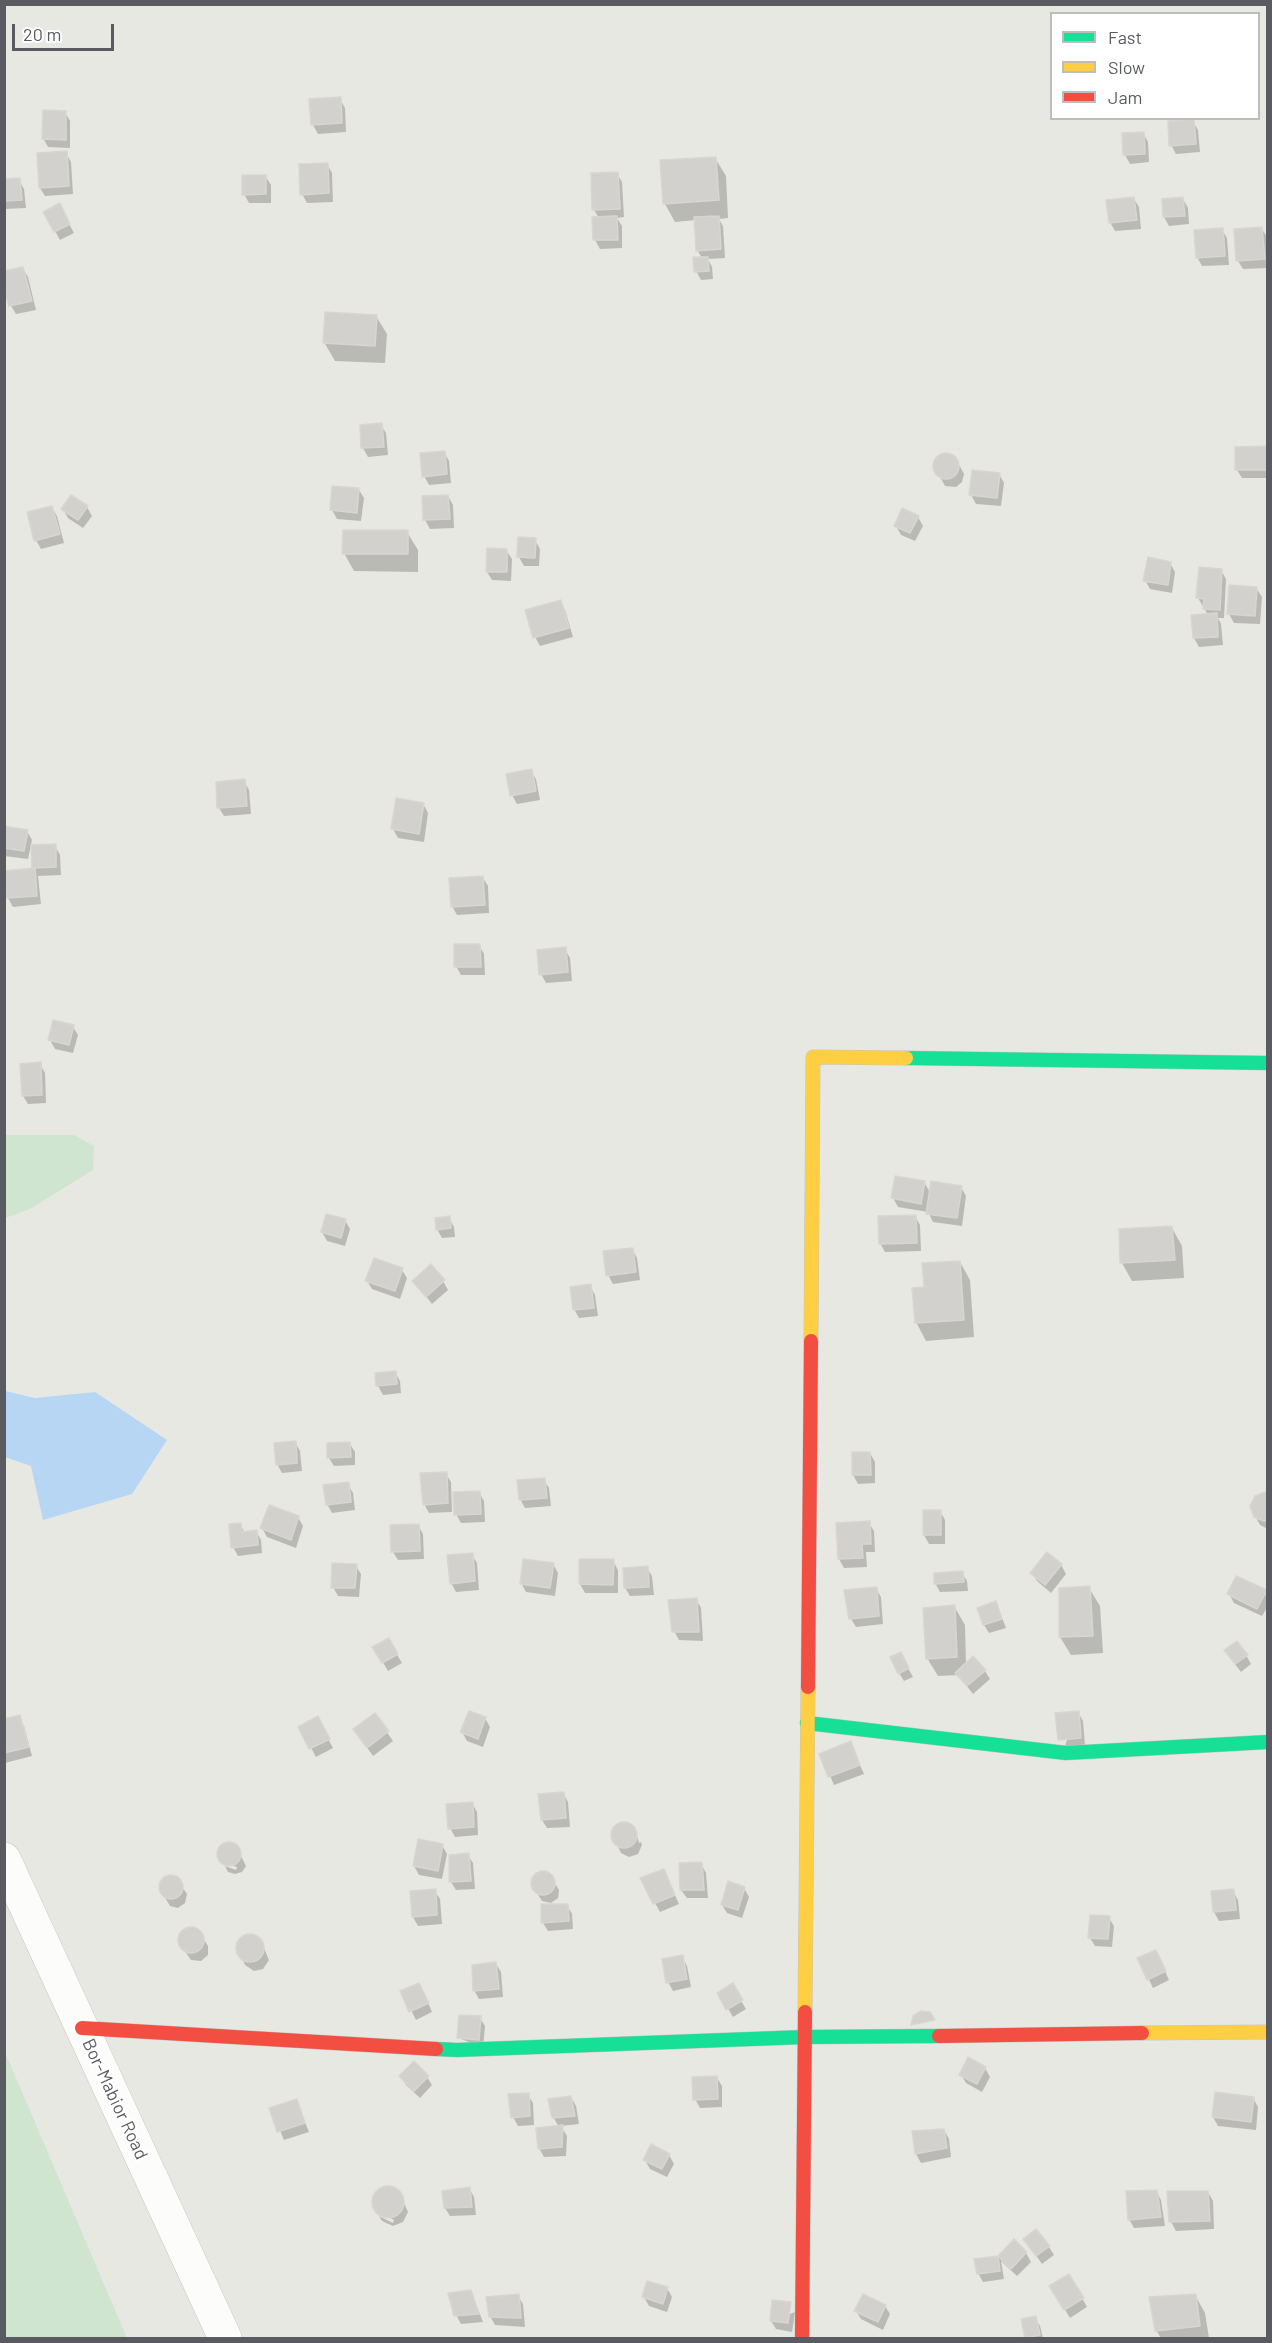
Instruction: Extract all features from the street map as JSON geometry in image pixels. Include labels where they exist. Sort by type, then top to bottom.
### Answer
[{"type":"street","points":[[802,2338],[813,1057],[1268,1063]]},
{"type":"street","points":[[807,1723],[1066,1752],[1268,1742]]},
{"type":"street","name":"Bor-Mabior Road","points":[[4,1859],[225,2338]]},
{"type":"street","points":[[82,2028],[457,2050],[805,2037],[1268,2032]]},
{"type":"green space","points":[[5,1135],[74,1135],[94,1146],[93,1170],[30,1209],[5,1218]]},
{"type":"green space","points":[[5,2052],[127,2338],[5,2338]]},
{"type":"water","points":[[5,1391],[35,1398],[95,1392],[167,1440],[132,1494],[43,1520],[31,1466],[5,1457]]},
{"type":"building","points":[[341,97],[342,123],[311,125],[309,99]]},
{"type":"building","points":[[43,110],[66,111],[66,140],[42,139]]},
{"type":"building","points":[[1194,120],[1196,144],[1169,146],[1168,121]]},
{"type":"building","points":[[1144,132],[1145,154],[1123,155],[1122,133]]},
{"type":"building","points":[[67,151],[69,186],[39,188],[37,153]]},
{"type":"building","points":[[716,157],[719,200],[663,204],[660,160]]},
{"type":"building","points":[[328,163],[329,193],[300,195],[299,164]]},
{"type":"building","points":[[618,172],[620,209],[592,210],[591,173]]},
{"type":"building","points":[[242,175],[266,175],[266,194],[242,195]]},
{"type":"building","points":[[20,178],[22,200],[4,201],[4,179]]},
{"type":"building","points":[[1134,197],[1137,220],[1109,223],[1106,200]]},
{"type":"building","points":[[1183,197],[1185,216],[1163,217],[1162,199]]},
{"type":"building","points":[[60,203],[70,224],[54,232],[43,212]]},
{"type":"building","points":[[617,216],[618,240],[593,240],[592,217]]},
{"type":"building","points":[[719,216],[721,249],[696,251],[694,217]]},
{"type":"building","points":[[1262,227],[1265,259],[1236,261],[1234,229]]},
{"type":"building","points":[[1223,228],[1225,256],[1196,258],[1194,230]]},
{"type":"building","points":[[693,257],[708,257],[709,271],[694,272]]},
{"type":"building","points":[[23,267],[32,301],[9,306],[4,288],[4,271]]},
{"type":"building","points":[[325,312],[377,315],[375,346],[323,343]]},
{"type":"building","points":[[382,423],[384,447],[361,448],[360,425]]},
{"type":"building","points":[[1268,446],[1268,470],[1235,470],[1235,447]]},
{"type":"building","points":[[445,451],[447,474],[422,477],[420,453]]},
{"type":"building","points":[[946,453],[956,456],[959,466],[956,476],[946,479],[936,476],[933,466],[936,456]]},
{"type":"building","points":[[972,470],[1000,473],[997,498],[969,495]]},
{"type":"building","points":[[332,486],[359,488],[357,513],[330,510]]},
{"type":"building","points":[[71,495],[88,506],[78,520],[61,509]]},
{"type":"building","points":[[448,495],[450,519],[423,520],[422,496]]},
{"type":"building","points":[[52,506],[60,534],[34,541],[27,512]]},
{"type":"building","points":[[902,508],[919,516],[910,533],[894,526]]},
{"type":"building","points":[[343,530],[408,530],[408,554],[342,554]]},
{"type":"building","points":[[518,537],[536,538],[535,558],[517,557]]},
{"type":"building","points":[[487,548],[507,549],[507,572],[486,572]]},
{"type":"building","points":[[1148,557],[1171,562],[1168,585],[1143,581]]},
{"type":"building","points":[[1199,567],[1222,569],[1220,610],[1203,609],[1204,599],[1196,598]]},
{"type":"building","points":[[1229,585],[1257,587],[1255,616],[1227,614]]},
{"type":"building","points":[[561,600],[569,628],[533,638],[525,610]]},
{"type":"building","points":[[1217,613],[1218,637],[1193,638],[1191,615]]},
{"type":"building","points":[[532,769],[536,791],[510,796],[506,774]]},
{"type":"building","points":[[245,779],[247,806],[217,808],[216,782]]},
{"type":"building","points":[[396,798],[424,803],[419,834],[391,829]]},
{"type":"building","points":[[4,826],[28,830],[24,851],[4,848]]},
{"type":"building","points":[[56,844],[56,867],[32,868],[31,845]]},
{"type":"building","points":[[35,868],[37,896],[6,898],[4,871]]},
{"type":"building","points":[[483,876],[485,905],[451,907],[449,878]]},
{"type":"building","points":[[454,944],[480,944],[481,967],[454,967]]},
{"type":"building","points":[[566,947],[568,972],[539,975],[537,950]]},
{"type":"building","points":[[53,1020],[74,1025],[69,1045],[48,1040]]},
{"type":"building","points":[[41,1062],[42,1095],[22,1096],[20,1064]]},
{"type":"building","points":[[895,1176],[925,1181],[921,1204],[891,1198]]},
{"type":"building","points":[[931,1181],[962,1186],[957,1218],[926,1214]]},
{"type":"building","points":[[326,1214],[346,1219],[341,1238],[321,1232]]},
{"type":"building","points":[[916,1215],[917,1243],[879,1244],[878,1216]]},
{"type":"building","points":[[450,1216],[451,1228],[436,1230],[435,1218]]},
{"type":"building","points":[[1172,1226],[1175,1260],[1120,1263],[1119,1229]]},
{"type":"building","points":[[633,1248],[636,1272],[606,1276],[603,1251]]},
{"type":"building","points":[[374,1258],[403,1268],[395,1291],[365,1281]]},
{"type":"building","points":[[960,1261],[964,1320],[915,1323],[912,1288],[924,1287],[922,1263]]},
{"type":"building","points":[[431,1264],[445,1280],[426,1297],[412,1281]]},
{"type":"building","points":[[591,1284],[594,1308],[573,1310],[570,1287]]},
{"type":"building","points":[[396,1371],[397,1384],[376,1386],[375,1373]]},
{"type":"building","points":[[296,1441],[297,1463],[276,1465],[274,1443]]},
{"type":"building","points":[[350,1442],[351,1457],[327,1458],[327,1443]]},
{"type":"building","points":[[852,1452],[870,1452],[871,1475],[852,1475]]},
{"type":"building","points":[[447,1472],[448,1503],[423,1505],[420,1473]]},
{"type":"building","points":[[545,1478],[547,1498],[519,1500],[517,1480]]},
{"type":"building","points":[[349,1482],[351,1502],[326,1505],[323,1485]]},
{"type":"building","points":[[480,1491],[481,1514],[454,1515],[453,1492]]},
{"type":"building","points":[[1268,1493],[1268,1520],[1264,1521],[1254,1517],[1250,1506],[1255,1496]]},
{"type":"building","points":[[269,1505],[299,1516],[291,1540],[260,1528]]},
{"type":"building","points":[[923,1510],[941,1510],[941,1535],[923,1535]]},
{"type":"building","points":[[870,1521],[871,1544],[862,1544],[863,1558],[838,1559],[836,1523]]},
{"type":"building","points":[[241,1523],[242,1532],[257,1530],[258,1545],[231,1548],[229,1524]]},
{"type":"building","points":[[419,1524],[420,1551],[391,1552],[390,1525]]},
{"type":"building","points":[[1047,1552],[1062,1564],[1045,1585],[1030,1573]]},
{"type":"building","points":[[473,1553],[475,1581],[450,1584],[447,1555]]},
{"type":"building","points":[[523,1559],[554,1563],[550,1588],[520,1584]]},
{"type":"building","points":[[579,1559],[614,1559],[613,1585],[579,1584]]},
{"type":"building","points":[[332,1563],[357,1564],[355,1588],[331,1588]]},
{"type":"building","points":[[648,1566],[649,1587],[624,1588],[623,1568]]},
{"type":"building","points":[[963,1571],[964,1582],[934,1584],[934,1573]]},
{"type":"building","points":[[1236,1576],[1267,1590],[1257,1609],[1227,1594]]},
{"type":"building","points":[[1090,1586],[1093,1636],[1059,1637],[1059,1588]]},
{"type":"building","points":[[877,1587],[879,1616],[849,1619],[844,1590]]},
{"type":"building","points":[[697,1598],[699,1632],[672,1632],[668,1600]]},
{"type":"building","points":[[996,1601],[1002,1619],[983,1625],[977,1608]]},
{"type":"building","points":[[955,1605],[957,1657],[926,1659],[923,1608]]},
{"type":"building","points":[[389,1638],[398,1654],[382,1663],[372,1647]]},
{"type":"building","points":[[1237,1641],[1248,1655],[1235,1664],[1224,1650]]},
{"type":"building","points":[[901,1652],[909,1668],[898,1674],[890,1657]]},
{"type":"building","points":[[973,1656],[986,1670],[967,1686],[955,1673]]},
{"type":"building","points":[[469,1711],[486,1717],[478,1739],[460,1732]]},
{"type":"building","points":[[1079,1711],[1081,1738],[1058,1740],[1055,1713]]},
{"type":"building","points":[[375,1713],[389,1731],[367,1748],[353,1729]]},
{"type":"building","points":[[20,1715],[29,1747],[4,1753],[4,1719]]},
{"type":"building","points":[[318,1716],[330,1739],[309,1749],[298,1727]]},
{"type":"building","points":[[851,1741],[860,1765],[828,1777],[819,1754]]},
{"type":"building","points":[[564,1792],[566,1818],[541,1820],[538,1794]]},
{"type":"building","points":[[473,1802],[474,1827],[448,1829],[446,1804]]},
{"type":"building","points":[[624,1822],[633,1826],[637,1835],[633,1844],[624,1848],[615,1844],[611,1835],[615,1826]]},
{"type":"building","points":[[418,1839],[443,1844],[438,1871],[413,1866]]},
{"type":"building","points":[[229,1842],[238,1845],[241,1854],[238,1863],[229,1866],[220,1863],[217,1854],[220,1845]]},
{"type":"building","points":[[469,1853],[471,1881],[449,1882],[449,1855]]},
{"type":"building","points":[[702,1862],[704,1890],[680,1890],[679,1863]]},
{"type":"building","points":[[664,1869],[675,1895],[653,1904],[640,1878]]},
{"type":"building","points":[[543,1871],[548,1872],[554,1878],[554,1888],[548,1894],[543,1895],[538,1894],[532,1888],[531,1883],[532,1878],[538,1872]]},
{"type":"building","points":[[171,1875],[180,1878],[183,1887],[180,1896],[171,1899],[162,1896],[159,1887],[162,1878]]},
{"type":"building","points":[[728,1881],[745,1887],[738,1910],[721,1905]]},
{"type":"building","points":[[436,1889],[437,1915],[412,1917],[410,1891]]},
{"type":"building","points":[[1234,1889],[1236,1910],[1213,1912],[1211,1891]]},
{"type":"building","points":[[541,1904],[568,1904],[569,1921],[541,1923]]},
{"type":"building","points":[[1090,1915],[1110,1916],[1108,1939],[1088,1938]]},
{"type":"building","points":[[191,1927],[200,1931],[204,1940],[200,1949],[191,1953],[182,1949],[178,1940],[182,1931]]},
{"type":"building","points":[[250,1934],[260,1938],[264,1948],[260,1958],[250,1962],[240,1958],[236,1948],[240,1938]]},
{"type":"building","points":[[1156,1950],[1166,1971],[1147,1980],[1137,1958]]},
{"type":"building","points":[[683,1955],[687,1979],[666,1983],[662,1959]]},
{"type":"building","points":[[496,1962],[499,1989],[473,1991],[472,1965]]},
{"type":"building","points":[[419,1983],[429,2003],[409,2012],[400,1991]]},
{"type":"building","points":[[733,1983],[743,2000],[726,2010],[717,1993]]},
{"type":"building","points":[[921,2011],[930,2012],[935,2020],[911,2025],[913,2016]]},
{"type":"building","points":[[459,2015],[481,2016],[479,2040],[457,2038]]},
{"type":"building","points":[[968,2057],[986,2067],[977,2084],[959,2075]]},
{"type":"building","points":[[414,2061],[429,2076],[414,2091],[399,2076]]},
{"type":"building","points":[[717,2076],[718,2099],[693,2100],[692,2077]]},
{"type":"building","points":[[1215,2092],[1254,2097],[1251,2122],[1212,2117]]},
{"type":"building","points":[[529,2093],[530,2116],[511,2118],[508,2094]]},
{"type":"building","points":[[571,2096],[575,2116],[552,2118],[548,2099]]},
{"type":"building","points":[[297,2099],[305,2123],[277,2132],[269,2108]]},
{"type":"building","points":[[563,2125],[562,2147],[538,2149],[536,2128]]},
{"type":"building","points":[[944,2129],[947,2148],[915,2154],[912,2131]]},
{"type":"building","points":[[651,2144],[670,2154],[662,2169],[643,2160]]},
{"type":"building","points":[[388,2186],[399,2191],[404,2202],[399,2213],[388,2218],[377,2213],[372,2202],[377,2191]]},
{"type":"building","points":[[470,2187],[472,2207],[444,2208],[442,2191]]},
{"type":"building","points":[[1157,2190],[1161,2217],[1128,2220],[1126,2191]]},
{"type":"building","points":[[1167,2191],[1208,2191],[1210,2221],[1169,2222]]},
{"type":"building","points":[[1036,2229],[1050,2246],[1036,2256],[1023,2239]]},
{"type":"building","points":[[1014,2239],[1027,2252],[1011,2269],[998,2256]]},
{"type":"building","points":[[998,2256],[1000,2271],[977,2274],[974,2259]]},
{"type":"building","points":[[1069,2274],[1084,2298],[1064,2310],[1049,2286]]},
{"type":"building","points":[[647,2281],[668,2287],[663,2304],[642,2297]]},
{"type":"building","points":[[471,2290],[479,2314],[454,2316],[448,2293]]},
{"type":"building","points":[[519,2294],[521,2318],[489,2317],[486,2297]]},
{"type":"building","points":[[863,2294],[886,2305],[878,2322],[854,2311]]},
{"type":"building","points":[[1196,2294],[1200,2326],[1155,2331],[1149,2297]]},
{"type":"building","points":[[772,2300],[791,2302],[788,2323],[770,2321]]},
{"type":"building","points":[[1036,2316],[1040,2335],[1025,2338],[1021,2319]]},
{"type":"traffic: fast","points":[[906,1058],[1268,1063]]},
{"type":"traffic: fast","points":[[807,1723],[1066,1753],[1268,1742]]},
{"type":"traffic: fast","points":[[436,2049],[805,2037],[939,2036]]},
{"type":"traffic: slow","points":[[811,1341],[813,1057],[906,1058]]},
{"type":"traffic: slow","points":[[805,2012],[808,1687]]},
{"type":"traffic: slow","points":[[1142,2033],[1268,2032]]},
{"type":"traffic: jam","points":[[808,1687],[811,1341]]},
{"type":"traffic: jam","points":[[802,2338],[805,2012]]},
{"type":"traffic: jam","points":[[82,2028],[436,2049]]},
{"type":"traffic: jam","points":[[939,2036],[1142,2033]]}]
